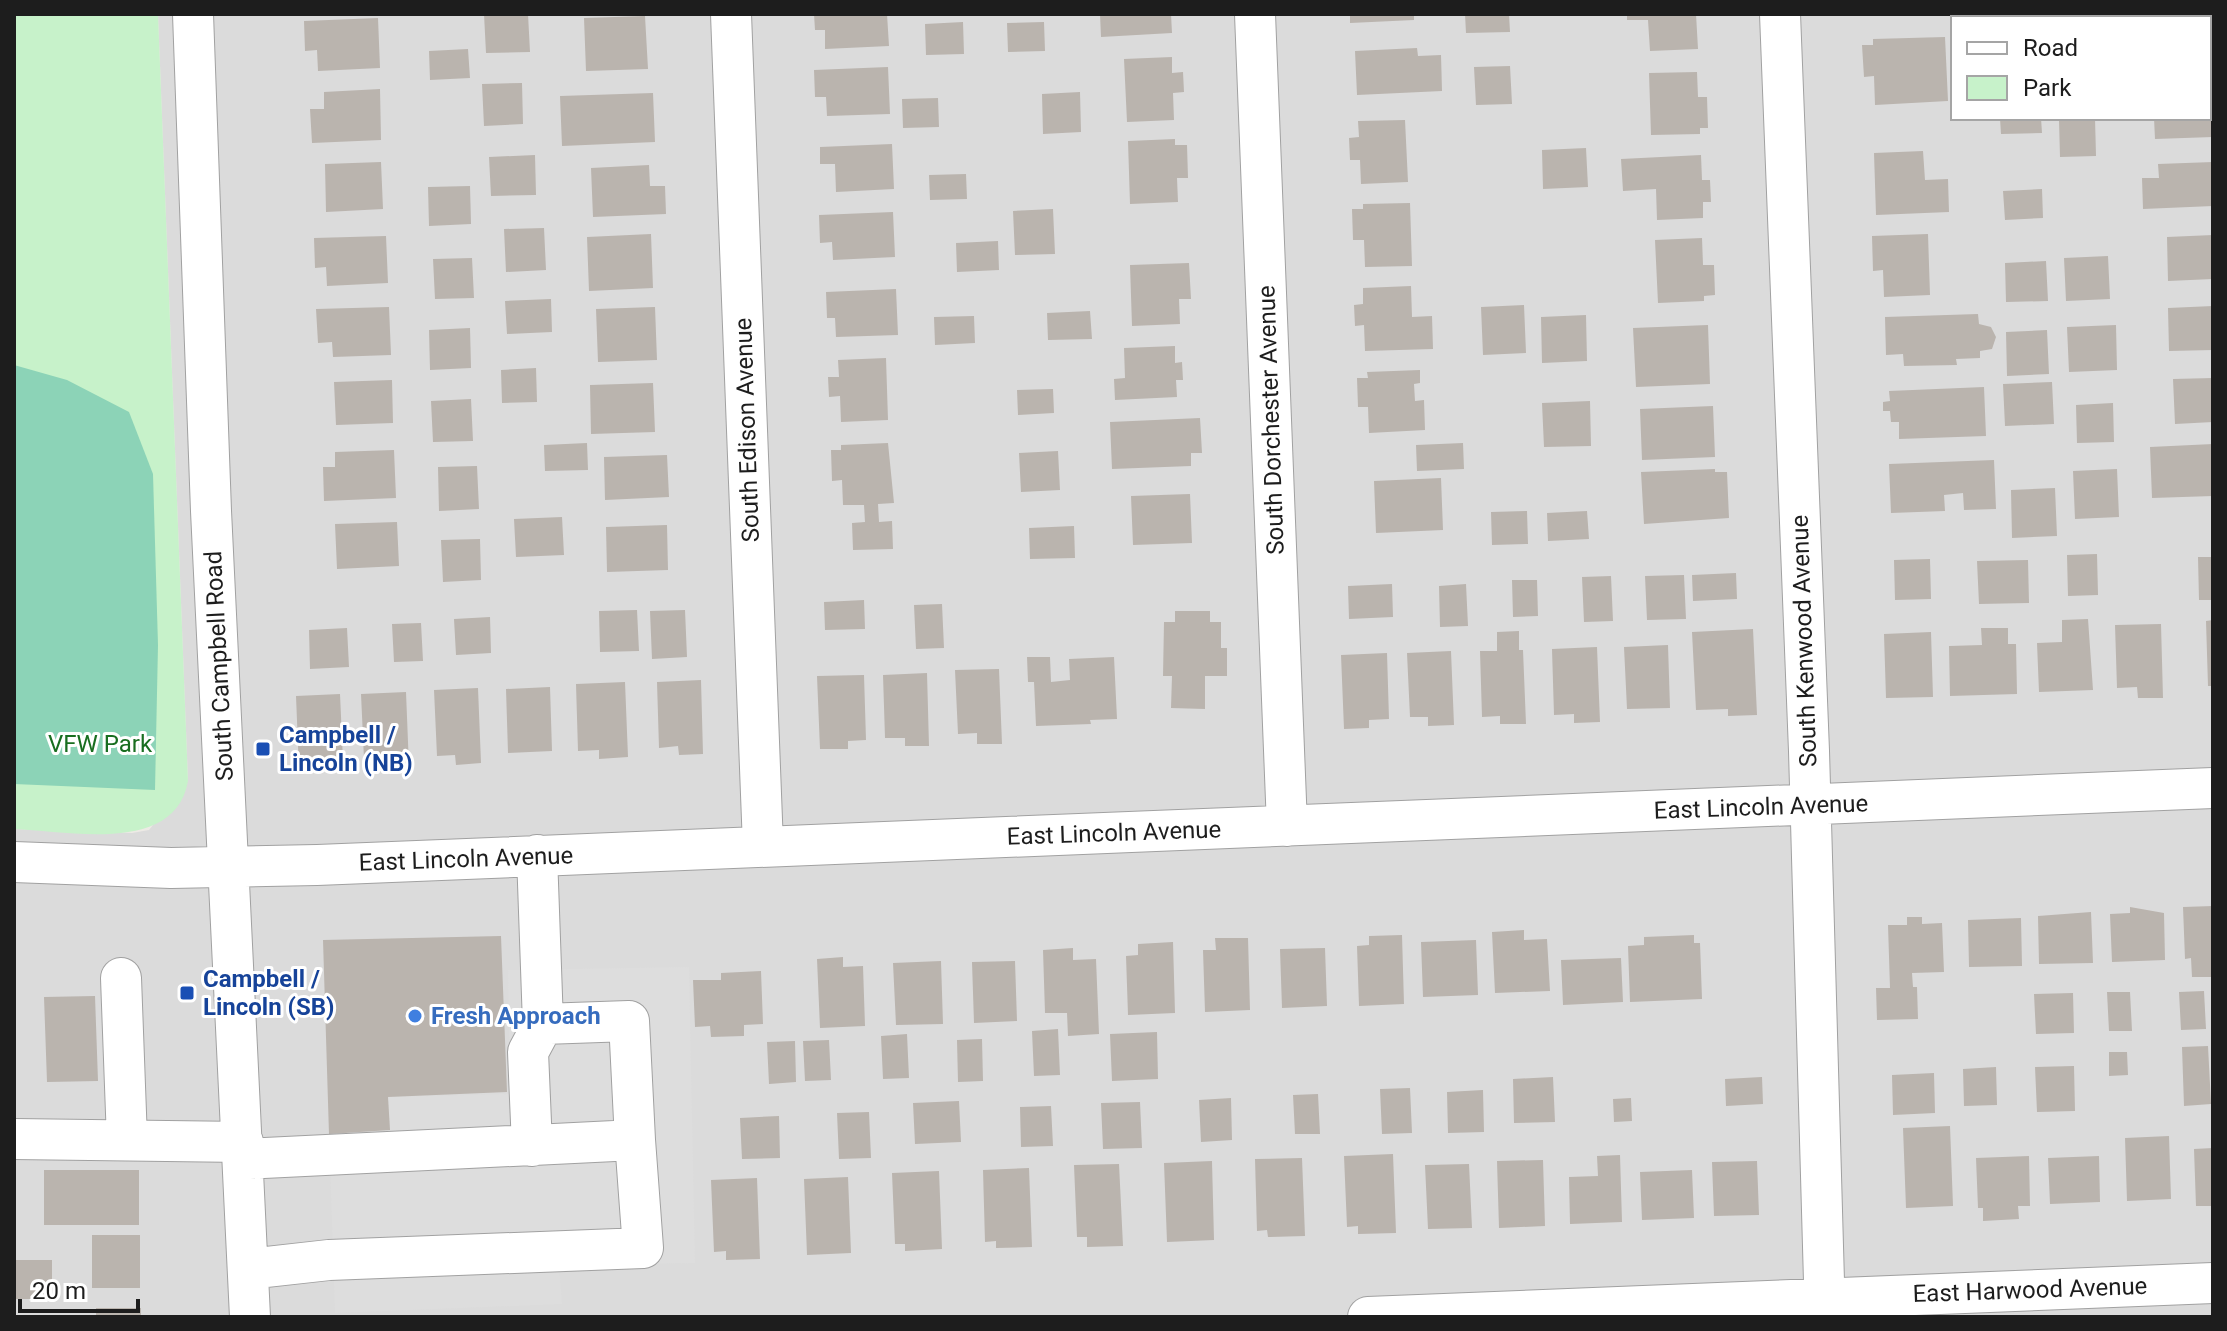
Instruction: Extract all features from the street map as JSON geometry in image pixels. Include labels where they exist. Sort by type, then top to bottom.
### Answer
[{"type":"street","name":"South Campbell Road","points":[[193,14],[250,1317]]},
{"type":"street","name":"South Edison Avenue","points":[[731,14],[763,846]]},
{"type":"street","name":"South Dorchester Avenue","points":[[1255,14],[1287,826]]},
{"type":"street","name":"South Kenwood Avenue","points":[[1780,14],[1810,805],[1825,1307]]},
{"type":"street","name":"East Lincoln Avenue","points":[[14,862],[229,867],[2213,788]]},
{"type":"street","points":[[532,1146],[528,1052],[543,1024],[537,855]]},
{"type":"street","points":[[121,978],[127,1140]]},
{"type":"street","points":[[248,1269],[329,1260],[643,1248],[629,1021],[543,1024]]},
{"type":"street","points":[[14,1139],[127,1140],[243,1150],[532,1146],[635,1140]]},
{"type":"street","name":"East Harwood Avenue","points":[[1368,1317],[1825,1307],[2213,1283]]},
{"type":"shaded area","points":[[158,14],[2213,14],[2213,1317],[14,1317],[14,829],[132,833],[149,830],[188,781]]},
{"type":"shaded area","points":[[689,967],[695,1263],[559,1265],[562,1304],[335,1313],[329,1134],[390,1130],[388,1097],[510,1094],[508,970]]},
{"type":"green space","name":"VFW Park","points":[[14,14],[158,14],[188,781],[179,804],[163,820],[142,829],[117,834],[14,829]]},
{"type":"green space","points":[[14,365],[67,380],[129,412],[153,474],[158,645],[155,790],[14,784]]},
{"type":"building","points":[[484,14],[528,14],[530,52],[486,53]]},
{"type":"building","points":[[814,14],[887,14],[889,46],[825,49],[825,30],[815,30]]},
{"type":"building","points":[[1100,14],[1171,14],[1172,33],[1101,37]]},
{"type":"building","points":[[1350,14],[1414,14],[1414,20],[1350,23]]},
{"type":"building","points":[[1465,14],[1509,14],[1510,32],[1466,33]]},
{"type":"building","points":[[1627,14],[1696,14],[1698,49],[1650,51],[1648,20],[1627,20]]},
{"type":"building","points":[[1993,14],[2031,14],[2031,16]]},
{"type":"building","points":[[645,16],[648,69],[586,71],[584,18]]},
{"type":"building","points":[[2211,16],[2213,16],[2211,66]]},
{"type":"building","points":[[378,18],[380,68],[318,71],[317,50],[305,51],[304,21]]},
{"type":"building","points":[[963,22],[964,54],[926,55],[925,24]]},
{"type":"building","points":[[1044,22],[1045,51],[1008,52],[1007,23]]},
{"type":"building","points":[[1945,37],[1948,101],[1875,105],[1874,76],[1864,77],[1862,45],[1873,45],[1873,39]]},
{"type":"building","points":[[1417,48],[1418,56],[1441,55],[1442,91],[1357,95],[1355,51]]},
{"type":"building","points":[[468,49],[470,78],[430,80],[429,51]]},
{"type":"building","points":[[1172,57],[1172,73],[1183,72],[1184,92],[1173,93],[1174,120],[1127,122],[1124,59]]},
{"type":"building","points":[[1510,66],[1512,104],[1476,105],[1474,67]]},
{"type":"building","points":[[888,67],[890,114],[827,116],[826,97],[815,97],[814,70]]},
{"type":"building","points":[[1697,72],[1698,97],[1707,97],[1708,128],[1700,128],[1700,134],[1651,135],[1649,73]]},
{"type":"building","points":[[522,83],[523,124],[484,126],[482,84]]},
{"type":"building","points":[[2211,86],[2213,137],[2155,139],[2154,120],[2211,120]]},
{"type":"building","points":[[380,89],[381,140],[312,143],[310,109],[324,109],[324,92]]},
{"type":"building","points":[[1080,92],[1081,132],[1043,134],[1042,94]]},
{"type":"building","points":[[653,93],[655,142],[562,146],[560,96]]},
{"type":"building","points":[[938,98],[939,127],[903,128],[902,99]]},
{"type":"building","points":[[1405,120],[1408,182],[1361,184],[1360,160],[1350,160],[1349,138],[1359,137],[1358,121]]},
{"type":"building","points":[[2000,120],[2041,120],[2042,133],[2001,134]]},
{"type":"building","points":[[2059,120],[2095,120],[2096,156],[2060,157]]},
{"type":"building","points":[[1175,139],[1175,145],[1187,145],[1188,178],[1177,178],[1178,202],[1130,204],[1128,141]]},
{"type":"building","points":[[892,144],[894,189],[836,192],[835,164],[820,164],[820,147]]},
{"type":"building","points":[[1586,148],[1588,187],[1543,189],[1542,150]]},
{"type":"building","points":[[1923,151],[1925,180],[1948,179],[1949,212],[1876,215],[1874,153]]},
{"type":"building","points":[[535,155],[536,195],[491,196],[489,157]]},
{"type":"building","points":[[1701,155],[1702,180],[1710,180],[1711,202],[1703,202],[1703,218],[1657,220],[1656,189],[1623,191],[1621,159]]},
{"type":"building","points":[[381,162],[383,209],[326,212],[325,164]]},
{"type":"building","points":[[2213,162],[2213,206],[2143,209],[2142,178],[2159,178],[2158,164]]},
{"type":"building","points":[[649,165],[650,186],[665,186],[666,214],[593,217],[591,168]]},
{"type":"building","points":[[966,174],[967,199],[930,200],[929,175]]},
{"type":"building","points":[[470,186],[471,224],[429,226],[428,187]]},
{"type":"building","points":[[2042,189],[2043,218],[2005,220],[2003,191]]},
{"type":"building","points":[[1410,203],[1412,266],[1365,267],[1364,240],[1353,240],[1352,209],[1363,209],[1363,204]]},
{"type":"building","points":[[1053,209],[1055,254],[1015,255],[1013,211]]},
{"type":"building","points":[[893,212],[895,257],[833,260],[832,242],[820,243],[819,215]]},
{"type":"building","points":[[544,228],[546,270],[506,272],[504,229]]},
{"type":"building","points":[[651,234],[653,288],[589,291],[587,237]]},
{"type":"building","points":[[1928,234],[1930,295],[1884,297],[1883,270],[1873,271],[1872,236]]},
{"type":"building","points":[[2213,235],[2213,279],[2168,281],[2167,237]]},
{"type":"building","points":[[386,236],[388,283],[327,286],[326,267],[315,268],[314,238]]},
{"type":"building","points":[[1702,238],[1703,265],[1714,265],[1715,295],[1704,296],[1704,301],[1658,303],[1655,240]]},
{"type":"building","points":[[998,241],[999,270],[957,272],[956,243]]},
{"type":"building","points":[[2108,256],[2110,299],[2066,301],[2064,258]]},
{"type":"building","points":[[472,258],[474,298],[435,299],[433,259]]},
{"type":"building","points":[[2046,261],[2048,301],[2006,302],[2005,263]]},
{"type":"building","points":[[1189,263],[1191,299],[1179,299],[1180,324],[1132,326],[1130,265]]},
{"type":"building","points":[[1411,286],[1412,317],[1432,316],[1433,349],[1365,351],[1364,325],[1355,326],[1354,305],[1363,304],[1363,288]]},
{"type":"building","points":[[896,289],[898,335],[836,337],[835,318],[827,318],[826,292]]},
{"type":"building","points":[[551,299],[552,332],[507,334],[505,301]]},
{"type":"building","points":[[1524,305],[1526,353],[1483,355],[1481,307]]},
{"type":"building","points":[[2213,306],[2213,350],[2169,351],[2168,308]]},
{"type":"building","points":[[389,307],[391,355],[333,357],[332,342],[318,343],[316,309]]},
{"type":"building","points":[[655,307],[657,360],[598,362],[596,309]]},
{"type":"building","points":[[1090,311],[1092,339],[1048,340],[1047,313]]},
{"type":"building","points":[[1978,314],[1979,324],[1991,327],[1996,337],[1992,349],[1980,351],[1980,358],[1956,359],[1957,365],[1904,366],[1903,354],[1886,355],[1885,317]]},
{"type":"building","points":[[1586,315],[1587,361],[1542,363],[1541,317]]},
{"type":"building","points":[[974,316],[975,343],[935,345],[934,317]]},
{"type":"building","points":[[1708,325],[1710,384],[1636,387],[1633,328]]},
{"type":"building","points":[[2116,325],[2117,370],[2069,372],[2067,327]]},
{"type":"building","points":[[470,328],[471,368],[430,370],[429,330]]},
{"type":"building","points":[[2047,330],[2049,374],[2007,376],[2006,332]]},
{"type":"building","points":[[1175,346],[1175,363],[1182,362],[1183,380],[1176,380],[1177,397],[1115,400],[1114,379],[1125,378],[1124,348]]},
{"type":"building","points":[[886,358],[888,420],[841,422],[840,396],[829,397],[828,377],[839,377],[838,360]]},
{"type":"building","points":[[536,368],[537,402],[502,403],[501,370]]},
{"type":"building","points":[[1420,370],[1420,383],[1414,384],[1415,401],[1424,400],[1425,430],[1369,433],[1368,407],[1358,407],[1357,378],[1368,378],[1367,372]]},
{"type":"building","points":[[2213,378],[2213,422],[2175,424],[2173,379]]},
{"type":"building","points":[[392,380],[393,423],[336,425],[334,382]]},
{"type":"building","points":[[2052,382],[2054,424],[2005,426],[2003,384]]},
{"type":"building","points":[[653,383],[655,432],[591,434],[590,385]]},
{"type":"building","points":[[1984,387],[1986,436],[1899,439],[1899,422],[1891,422],[1890,411],[1883,411],[1883,402],[1890,401],[1889,391]]},
{"type":"building","points":[[1053,389],[1054,413],[1018,415],[1017,390]]},
{"type":"building","points":[[471,399],[473,441],[433,442],[431,401]]},
{"type":"building","points":[[1590,401],[1591,446],[1544,447],[1542,403]]},
{"type":"building","points":[[2113,403],[2114,442],[2077,443],[2076,405]]},
{"type":"building","points":[[1713,406],[1715,457],[1642,460],[1640,409]]},
{"type":"building","points":[[1200,418],[1202,453],[1191,453],[1191,466],[1112,469],[1110,422]]},
{"type":"building","points":[[587,443],[588,470],[545,471],[544,445]]},
{"type":"building","points":[[888,443],[894,503],[878,504],[879,522],[892,521],[893,549],[853,550],[852,523],[865,522],[864,505],[843,505],[842,480],[832,481],[831,450],[841,450],[841,445]]},
{"type":"building","points":[[1463,443],[1464,469],[1417,471],[1416,445]]},
{"type":"building","points":[[2213,444],[2213,496],[2152,498],[2150,447]]},
{"type":"building","points":[[394,450],[396,498],[324,501],[323,467],[335,467],[335,452]]},
{"type":"building","points":[[1058,451],[1060,490],[1021,492],[1019,453]]},
{"type":"building","points":[[667,455],[669,497],[605,500],[604,457]]},
{"type":"building","points":[[1994,460],[1996,509],[1964,510],[1963,493],[1944,495],[1945,511],[1891,513],[1889,464]]},
{"type":"building","points":[[477,466],[479,509],[439,511],[438,467]]},
{"type":"building","points":[[1715,469],[1715,472],[1727,472],[1729,518],[1644,524],[1641,472]]},
{"type":"building","points":[[2117,469],[2119,517],[2075,519],[2073,471]]},
{"type":"building","points":[[1441,478],[1443,530],[1376,533],[1374,481]]},
{"type":"building","points":[[2055,488],[2057,536],[2012,538],[2011,490]]},
{"type":"building","points":[[1190,494],[1192,543],[1133,545],[1131,496]]},
{"type":"building","points":[[1527,511],[1528,544],[1492,545],[1491,512]]},
{"type":"building","points":[[1587,511],[1589,539],[1548,541],[1547,513]]},
{"type":"building","points":[[562,517],[564,555],[516,557],[514,519]]},
{"type":"building","points":[[397,522],[399,566],[337,569],[335,524]]},
{"type":"building","points":[[667,525],[668,570],[607,572],[606,527]]},
{"type":"building","points":[[1074,526],[1075,558],[1030,559],[1029,528]]},
{"type":"building","points":[[480,539],[481,580],[443,582],[441,540]]},
{"type":"building","points":[[2097,554],[2098,595],[2068,596],[2067,555]]},
{"type":"building","points":[[2198,557],[2213,557],[2213,600],[2199,600]]},
{"type":"building","points":[[1930,559],[1931,599],[1895,600],[1894,560]]},
{"type":"building","points":[[2028,560],[2029,603],[1979,604],[1977,561]]},
{"type":"building","points":[[1736,573],[1737,599],[1693,601],[1692,575]]},
{"type":"building","points":[[1684,575],[1686,619],[1647,620],[1645,576]]},
{"type":"building","points":[[1611,576],[1613,621],[1584,622],[1582,577]]},
{"type":"building","points":[[1512,580],[1537,580],[1538,616],[1513,617]]},
{"type":"building","points":[[1392,584],[1393,617],[1349,619],[1348,586]]},
{"type":"building","points":[[1466,584],[1468,626],[1440,627],[1439,586]]},
{"type":"building","points":[[864,600],[865,629],[825,630],[824,602]]},
{"type":"building","points":[[942,604],[944,648],[916,649],[914,605]]},
{"type":"building","points":[[637,610],[639,651],[600,652],[599,611]]},
{"type":"building","points":[[685,610],[687,657],[652,659],[650,611]]},
{"type":"building","points":[[1175,611],[1210,611],[1210,622],[1221,622],[1221,648],[1227,648],[1227,676],[1205,676],[1205,709],[1171,708],[1172,676],[1163,676],[1164,622],[1175,622]]},
{"type":"building","points":[[490,617],[491,653],[456,655],[454,619]]},
{"type":"building","points":[[2088,619],[2093,690],[2039,692],[2037,643],[2062,642],[2062,620]]},
{"type":"building","points":[[2213,620],[2213,686],[2208,686],[2206,621]]},
{"type":"building","points":[[421,623],[423,661],[394,662],[392,624]]},
{"type":"building","points":[[2161,624],[2163,698],[2138,698],[2137,687],[2117,688],[2115,625]]},
{"type":"building","points":[[347,628],[349,667],[310,669],[309,630]]},
{"type":"building","points":[[1981,628],[2008,628],[2008,644],[2016,644],[2017,694],[1950,696],[1949,646],[1982,645]]},
{"type":"building","points":[[1753,629],[1757,715],[1728,716],[1728,709],[1696,710],[1692,632]]},
{"type":"building","points":[[1519,631],[1519,650],[1523,650],[1526,724],[1500,724],[1500,716],[1482,717],[1480,651],[1497,651],[1497,632]]},
{"type":"building","points":[[1931,632],[1933,697],[1886,698],[1884,634]]},
{"type":"building","points":[[1668,645],[1670,708],[1627,709],[1624,647]]},
{"type":"building","points":[[1597,647],[1600,722],[1574,723],[1574,714],[1554,715],[1552,649]]},
{"type":"building","points":[[1451,651],[1454,725],[1428,726],[1428,717],[1410,717],[1407,653]]},
{"type":"building","points":[[1387,653],[1389,719],[1369,720],[1369,728],[1344,729],[1341,655]]},
{"type":"building","points":[[1027,657],[1050,657],[1051,682],[1070,680],[1069,659],[1114,657],[1117,719],[1090,720],[1091,724],[1036,726],[1034,682],[1028,682]]},
{"type":"building","points":[[999,669],[1002,744],[977,744],[977,733],[958,734],[955,670]]},
{"type":"building","points":[[927,673],[929,746],[905,746],[905,738],[885,738],[883,675]]},
{"type":"building","points":[[864,675],[866,740],[848,741],[848,749],[820,749],[817,676]]},
{"type":"building","points":[[701,680],[703,754],[679,755],[678,746],[659,748],[657,682]]},
{"type":"building","points":[[625,682],[628,757],[599,759],[599,750],[578,751],[576,684]]},
{"type":"building","points":[[550,687],[552,751],[508,753],[506,689]]},
{"type":"building","points":[[478,688],[481,763],[456,765],[455,755],[437,756],[434,690]]},
{"type":"building","points":[[406,692],[409,767],[382,768],[381,759],[364,759],[361,694]]},
{"type":"building","points":[[340,694],[343,761],[323,761],[323,769],[299,770],[296,696]]},
{"type":"building","points":[[2213,906],[2213,977],[2192,977],[2191,958],[2185,959],[2183,907]]},
{"type":"building","points":[[2130,907],[2164,913],[2165,960],[2112,962],[2110,914],[2130,913]]},
{"type":"building","points":[[2091,912],[2093,963],[2039,964],[2038,916]]},
{"type":"building","points":[[1907,917],[1922,917],[1922,924],[1942,923],[1944,972],[1912,973],[1913,987],[1917,987],[1918,1019],[1877,1020],[1876,988],[1890,988],[1888,925],[1907,925]]},
{"type":"building","points":[[2021,918],[2022,966],[1969,967],[1968,920]]},
{"type":"building","points":[[1524,930],[1524,940],[1547,939],[1550,991],[1495,993],[1492,932]]},
{"type":"building","points":[[1402,935],[1404,1004],[1359,1006],[1357,946],[1369,945],[1369,936]]},
{"type":"building","points":[[1694,935],[1694,943],[1700,943],[1702,999],[1630,1002],[1628,946],[1644,945],[1644,937]]},
{"type":"building","name":"Fresh Approach","points":[[501,936],[507,1092],[388,1097],[390,1130],[329,1134],[323,940]]},
{"type":"building","points":[[1215,938],[1248,938],[1250,1010],[1205,1012],[1203,950],[1216,950]]},
{"type":"building","points":[[1476,940],[1478,995],[1423,997],[1421,942]]},
{"type":"building","points":[[1173,942],[1175,1013],[1128,1015],[1126,956],[1138,955],[1138,944]]},
{"type":"building","points":[[1073,948],[1073,960],[1096,959],[1099,1034],[1068,1036],[1067,1013],[1045,1013],[1043,950]]},
{"type":"building","points":[[1325,948],[1327,1006],[1282,1008],[1280,949]]},
{"type":"building","points":[[843,957],[843,967],[863,966],[865,1026],[820,1028],[817,959]]},
{"type":"building","points":[[1621,958],[1623,1002],[1563,1005],[1561,960]]},
{"type":"building","points":[[941,961],[943,1024],[896,1025],[893,963]]},
{"type":"building","points":[[1015,961],[1017,1021],[974,1023],[972,962]]},
{"type":"building","points":[[761,971],[763,1024],[744,1025],[744,1036],[711,1037],[710,1026],[695,1027],[693,980],[721,980],[721,973]]},
{"type":"building","points":[[2204,991],[2206,1029],[2181,1030],[2179,992]]},
{"type":"building","points":[[2107,992],[2130,992],[2132,1031],[2109,1031]]},
{"type":"building","points":[[2073,993],[2074,1033],[2036,1034],[2034,994]]},
{"type":"building","points":[[95,996],[98,1081],[47,1082],[44,997]]},
{"type":"building","points":[[1058,1029],[1060,1075],[1034,1076],[1032,1031]]},
{"type":"building","points":[[1157,1032],[1158,1079],[1112,1081],[1110,1034]]},
{"type":"building","points":[[907,1034],[909,1078],[883,1079],[881,1036]]},
{"type":"building","points":[[982,1039],[983,1081],[958,1082],[957,1040]]},
{"type":"building","points":[[829,1040],[831,1080],[805,1081],[803,1041]]},
{"type":"building","points":[[795,1041],[796,1082],[769,1084],[767,1042]]},
{"type":"building","points":[[2208,1046],[2211,1104],[2184,1106],[2182,1047]]},
{"type":"building","points":[[2109,1052],[2127,1052],[2128,1075],[2109,1076]]},
{"type":"building","points":[[2074,1066],[2075,1111],[2037,1112],[2035,1067]]},
{"type":"building","points":[[1996,1067],[1997,1105],[1964,1106],[1963,1069]]},
{"type":"building","points":[[1934,1073],[1935,1113],[1893,1115],[1892,1075]]},
{"type":"building","points":[[1553,1077],[1555,1122],[1514,1123],[1513,1079]]},
{"type":"building","points":[[1762,1077],[1763,1104],[1726,1106],[1725,1079]]},
{"type":"building","points":[[1410,1088],[1412,1133],[1382,1134],[1380,1089]]},
{"type":"building","points":[[1483,1090],[1484,1132],[1448,1133],[1447,1092]]},
{"type":"building","points":[[1318,1094],[1320,1134],[1295,1134],[1293,1095]]},
{"type":"building","points":[[1231,1098],[1232,1140],[1201,1142],[1199,1100]]},
{"type":"building","points":[[1631,1098],[1632,1121],[1614,1122],[1613,1099]]},
{"type":"building","points":[[959,1101],[961,1142],[915,1144],[913,1103]]},
{"type":"building","points":[[1140,1102],[1142,1148],[1103,1149],[1101,1103]]},
{"type":"building","points":[[1051,1106],[1053,1146],[1021,1147],[1020,1107]]},
{"type":"building","points":[[869,1112],[871,1158],[839,1159],[837,1113]]},
{"type":"building","points":[[779,1116],[780,1158],[742,1159],[740,1118]]},
{"type":"building","points":[[1950,1126],[1953,1206],[1906,1208],[1903,1128]]},
{"type":"building","points":[[2169,1136],[2171,1199],[2127,1201],[2125,1138]]},
{"type":"building","points":[[2213,1148],[2213,1206],[2196,1206],[2194,1149]]},
{"type":"building","points":[[1393,1154],[1396,1233],[1358,1234],[1358,1226],[1347,1227],[1344,1156]]},
{"type":"building","points":[[1620,1155],[1622,1222],[1570,1224],[1569,1177],[1598,1176],[1597,1156]]},
{"type":"building","points":[[2029,1156],[2030,1206],[2018,1206],[2019,1219],[1983,1221],[1983,1208],[1978,1208],[1976,1158]]},
{"type":"building","points":[[2099,1156],[2100,1202],[2050,1204],[2048,1158]]},
{"type":"building","points":[[1302,1158],[1305,1236],[1268,1237],[1267,1230],[1257,1231],[1255,1159]]},
{"type":"building","points":[[1543,1160],[1545,1226],[1499,1228],[1497,1161]]},
{"type":"building","points":[[1212,1161],[1214,1240],[1167,1242],[1164,1163]]},
{"type":"building","points":[[1757,1161],[1759,1215],[1714,1216],[1712,1162]]},
{"type":"building","points":[[1119,1164],[1123,1246],[1087,1247],[1087,1237],[1077,1237],[1074,1165]]},
{"type":"building","points":[[1469,1164],[1472,1228],[1428,1229],[1425,1165]]},
{"type":"building","points":[[1029,1168],[1032,1247],[996,1248],[996,1241],[985,1242],[983,1170]]},
{"type":"building","points":[[44,1170],[139,1170],[139,1225],[44,1225]]},
{"type":"building","points":[[1692,1170],[1694,1218],[1642,1220],[1640,1172]]},
{"type":"building","points":[[939,1171],[942,1249],[905,1251],[905,1244],[895,1244],[892,1173]]},
{"type":"building","points":[[848,1177],[851,1253],[807,1255],[804,1179]]},
{"type":"building","points":[[757,1178],[760,1259],[726,1260],[726,1251],[714,1252],[711,1180]]},
{"type":"building","points":[[92,1235],[140,1235],[140,1288],[92,1288]]},
{"type":"building","points":[[14,1260],[52,1260],[52,1299],[14,1299]]},
{"type":"building","points":[[96,1308],[141,1308],[141,1317],[96,1317]]},
{"type":"place","name":"Campbell / Lincoln (NB)","points":[[263,749]]},
{"type":"place","name":"Campbell / Lincoln (SB)","points":[[187,993]]},
{"type":"place","name":"Fresh Approach","points":[[415,1016]]}]
